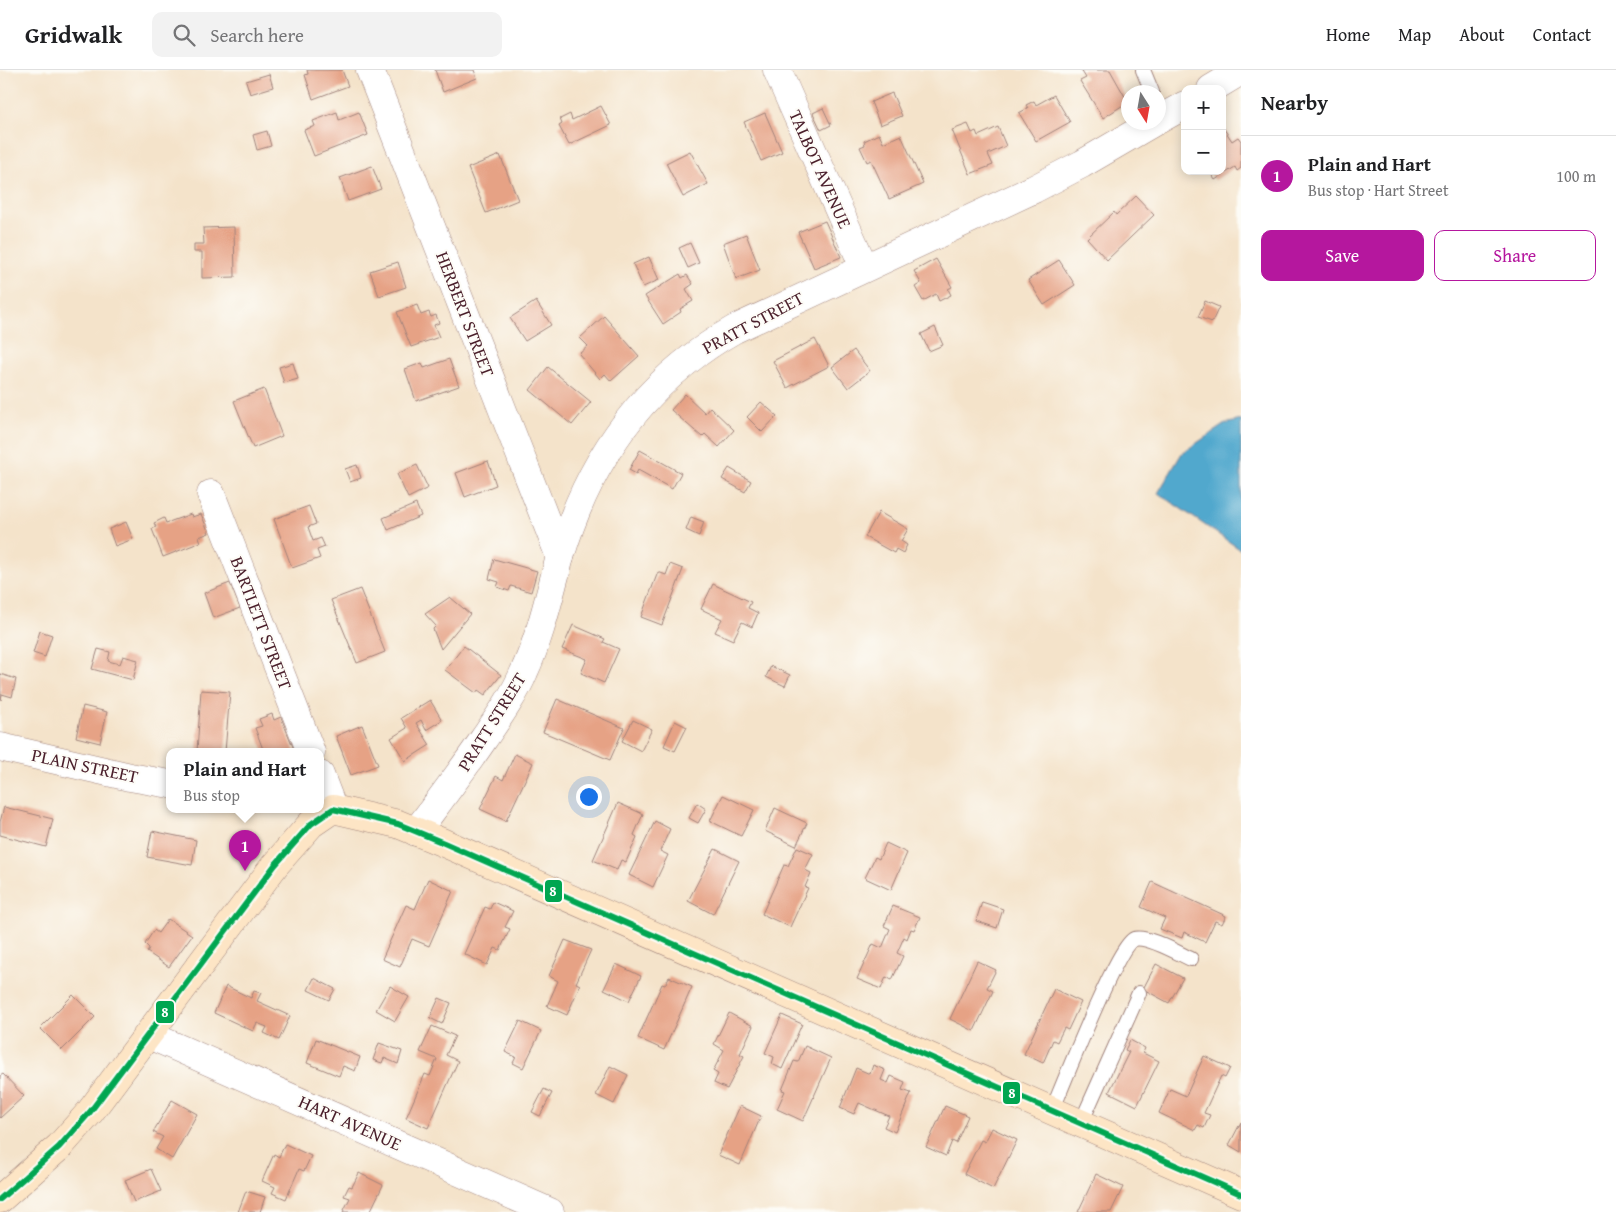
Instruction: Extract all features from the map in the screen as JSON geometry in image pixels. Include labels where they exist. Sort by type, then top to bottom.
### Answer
[{"type":"main road","points":[[327,808],[398,824],[1241,1194]]},
{"type":"main road","points":[[0,1199],[59,1147],[90,1112],[275,865],[322,813]]},
{"type":"street","name":"HERBERT STREET","points":[[370,70],[560,557]]},
{"type":"street","name":"TALBOT AVENUE","points":[[777,70],[864,267]]},
{"type":"street","points":[[1218,85],[1241,71]]},
{"type":"street","name":"PRATT STREET","points":[[1166,114],[1181,106]]},
{"type":"street","name":"PRATT STREET","points":[[416,832],[469,761],[516,688],[530,659],[541,628],[560,557],[590,478],[601,459],[640,405],[668,376],[700,350],[735,329],[1059,176],[1138,130]]},
{"type":"street","name":"BARTLETT STREET","points":[[212,494],[309,748]]},
{"type":"street","name":"PLAIN STREET","points":[[0,747],[130,777],[166,783]]},
{"type":"street","points":[[324,794],[327,808]]},
{"type":"street","name":"HART AVENUE","points":[[149,1035],[550,1212]]},
{"type":"lane","points":[[1143,70],[1149,85]]},
{"type":"lane","points":[[1052,1111],[1094,1012],[1127,944],[1140,938],[1191,959]]},
{"type":"lane","points":[[1081,1124],[1139,992]]},
{"type":"water","points":[[1241,420],[1241,550],[1158,493],[1182,453],[1225,424]]},
{"type":"building","points":[[307,70],[342,70],[348,86],[313,99],[305,75],[308,74]]},
{"type":"building","points":[[435,70],[474,70],[477,78],[443,92]]},
{"type":"building","points":[[1081,70],[1110,70],[1121,90],[1121,106],[1103,118],[1080,81],[1086,78]]},
{"type":"building","points":[[269,74],[273,87],[250,94],[246,81]]},
{"type":"building","points":[[892,93],[902,116],[880,125],[871,102]]},
{"type":"building","points":[[1054,95],[1070,122],[1036,141],[1019,113],[1028,108],[1026,105],[1034,101],[1036,105]]},
{"type":"building","points":[[601,106],[611,125],[569,145],[559,126],[562,124],[560,119],[570,114],[572,120]]},
{"type":"building","points":[[823,108],[831,125],[821,130],[813,113]]},
{"type":"building","points":[[337,112],[339,120],[359,112],[368,135],[314,156],[304,130],[315,126],[313,121]]},
{"type":"building","points":[[765,113],[782,152],[761,161],[744,122]]},
{"type":"building","points":[[968,124],[972,133],[976,131],[978,136],[998,127],[1006,146],[988,154],[993,165],[970,174],[952,130]]},
{"type":"building","points":[[267,131],[271,146],[257,150],[253,135]]},
{"type":"building","points":[[1226,132],[1232,141],[1238,137],[1241,141],[1241,168],[1237,171],[1235,167],[1226,173]]},
{"type":"building","points":[[879,134],[883,143],[901,135],[923,184],[889,199],[871,160],[867,162],[860,147],[865,145],[864,141]]},
{"type":"building","points":[[690,151],[708,184],[683,197],[666,163]]},
{"type":"building","points":[[500,155],[518,200],[486,213],[468,168]]},
{"type":"building","points":[[372,166],[381,189],[348,201],[340,178]]},
{"type":"building","points":[[1212,175],[1223,175],[1215,180]]},
{"type":"building","points":[[1136,196],[1154,215],[1107,260],[1087,238],[1114,212],[1116,215]]},
{"type":"building","points":[[825,221],[841,257],[814,268],[798,232]]},
{"type":"building","points":[[234,227],[235,277],[202,278],[202,252],[194,252],[194,244],[204,244],[203,228]]},
{"type":"building","points":[[746,234],[760,270],[736,279],[723,243]]},
{"type":"building","points":[[690,243],[699,263],[688,268],[679,248]]},
{"type":"building","points":[[649,257],[659,280],[643,287],[633,264]]},
{"type":"building","points":[[936,259],[952,287],[948,289],[951,295],[939,301],[936,294],[923,301],[915,287],[921,283],[914,271]]},
{"type":"building","points":[[1059,260],[1075,285],[1044,305],[1028,280]]},
{"type":"building","points":[[398,262],[406,287],[379,296],[370,271]]},
{"type":"building","points":[[680,274],[682,278],[687,275],[693,284],[686,289],[693,301],[680,309],[681,312],[663,324],[645,296]]},
{"type":"building","points":[[536,301],[551,325],[525,341],[510,318]]},
{"type":"building","points":[[1205,301],[1219,307],[1212,322],[1198,317]]},
{"type":"building","points":[[417,305],[421,315],[429,312],[431,317],[436,315],[439,323],[434,325],[439,337],[411,347],[397,312]]},
{"type":"building","points":[[604,316],[639,356],[611,381],[605,374],[600,379],[579,354],[588,346],[580,338]]},
{"type":"building","points":[[935,327],[943,345],[929,351],[921,334]]},
{"type":"building","points":[[815,339],[829,366],[787,388],[773,361]]},
{"type":"building","points":[[854,350],[870,371],[848,388],[832,367]]},
{"type":"building","points":[[449,359],[459,386],[416,401],[405,369],[422,363],[424,368]]},
{"type":"building","points":[[293,363],[298,379],[284,383],[279,367]]},
{"type":"building","points":[[548,367],[591,402],[572,425],[530,390]]},
{"type":"building","points":[[264,389],[282,436],[253,448],[234,401]]},
{"type":"building","points":[[685,394],[705,413],[710,407],[734,430],[719,447],[705,434],[702,437],[671,410]]},
{"type":"building","points":[[761,402],[777,416],[762,432],[747,417]]},
{"type":"building","points":[[640,450],[681,473],[672,489],[638,470],[636,474],[629,470]]},
{"type":"building","points":[[488,461],[496,485],[465,497],[456,473]]},
{"type":"building","points":[[357,465],[361,478],[350,482],[345,469]]},
{"type":"building","points":[[417,465],[428,488],[408,498],[397,474]]},
{"type":"building","points":[[729,468],[751,481],[745,492],[722,479]]},
{"type":"building","points":[[416,504],[421,516],[388,530],[383,518]]},
{"type":"building","points":[[309,506],[316,524],[308,527],[313,541],[321,538],[325,547],[317,550],[320,558],[292,568],[274,519]]},
{"type":"building","points":[[879,512],[908,529],[901,541],[907,545],[903,553],[896,549],[894,553],[865,537]]},
{"type":"building","points":[[191,514],[192,517],[201,514],[209,533],[199,537],[201,542],[163,557],[152,529],[156,527],[154,523],[164,518],[166,523]]},
{"type":"building","points":[[691,517],[704,522],[699,536],[686,530]]},
{"type":"building","points":[[126,522],[133,539],[115,546],[109,529]]},
{"type":"building","points":[[494,559],[537,571],[531,592],[511,586],[509,591],[497,587],[499,582],[489,579]]},
{"type":"building","points":[[670,564],[683,569],[662,625],[641,617],[658,572],[666,575]]},
{"type":"building","points":[[230,583],[240,608],[213,618],[204,593]]},
{"type":"building","points":[[713,584],[751,602],[748,608],[758,613],[752,627],[742,622],[733,640],[715,632],[722,619],[701,609]]},
{"type":"building","points":[[360,589],[385,652],[357,663],[331,600]]},
{"type":"building","points":[[450,597],[470,614],[441,649],[433,629],[436,626],[425,614]]},
{"type":"building","points":[[573,625],[605,639],[603,642],[619,649],[604,683],[581,673],[587,659],[562,649]]},
{"type":"building","points":[[40,631],[52,635],[45,657],[33,653]]},
{"type":"building","points":[[464,646],[501,675],[485,695],[478,690],[476,693],[445,670]]},
{"type":"building","points":[[98,649],[110,652],[108,661],[120,664],[123,656],[138,660],[133,680],[92,669]]},
{"type":"building","points":[[771,666],[790,675],[785,686],[766,677]]},
{"type":"building","points":[[0,674],[16,679],[12,697],[2,694],[1,700]]},
{"type":"building","points":[[201,690],[230,692],[225,748],[197,748]]},
{"type":"building","points":[[557,699],[624,728],[610,760],[543,732]]},
{"type":"building","points":[[430,700],[442,720],[426,730],[421,720],[416,723],[430,745],[405,761],[391,738],[407,728],[401,718]]},
{"type":"building","points":[[83,706],[107,712],[100,743],[76,737]]},
{"type":"building","points":[[272,714],[274,720],[281,717],[293,748],[262,748],[255,728],[262,726],[259,719]]},
{"type":"building","points":[[633,720],[652,729],[641,751],[622,741]]},
{"type":"building","points":[[675,721],[687,727],[675,751],[664,746]]},
{"type":"building","points":[[362,725],[378,765],[351,775],[336,736]]},
{"type":"building","points":[[515,754],[533,763],[506,821],[480,809],[496,776],[503,780]]},
{"type":"building","points":[[723,795],[754,810],[741,836],[710,821]]},
{"type":"building","points":[[618,803],[643,814],[634,835],[637,837],[626,862],[621,860],[617,870],[593,860]]},
{"type":"building","points":[[697,803],[706,809],[698,823],[689,818]]},
{"type":"building","points":[[4,807],[53,819],[46,847],[0,835],[0,822]]},
{"type":"building","points":[[775,808],[807,823],[796,846],[765,831]]},
{"type":"building","points":[[655,821],[670,829],[660,851],[668,855],[653,887],[629,875]]},
{"type":"building","points":[[152,831],[196,840],[192,865],[147,857]]},
{"type":"building","points":[[886,843],[907,853],[891,890],[865,878],[875,857],[879,859]]},
{"type":"building","points":[[797,847],[813,854],[805,870],[811,873],[805,887],[808,888],[790,927],[762,914],[784,865],[788,866]]},
{"type":"building","points":[[715,849],[739,861],[713,914],[688,901]]},
{"type":"building","points":[[428,879],[453,891],[429,946],[412,939],[400,967],[382,959],[406,905],[415,909]]},
{"type":"building","points":[[1152,882],[1226,916],[1222,924],[1215,921],[1205,942],[1184,932],[1182,938],[1160,929],[1165,918],[1141,907]]},
{"type":"building","points":[[493,902],[513,911],[505,927],[510,929],[500,950],[495,948],[487,965],[464,954],[485,907],[490,909]]},
{"type":"building","points":[[982,902],[1003,909],[997,928],[976,921]]},
{"type":"building","points":[[893,906],[920,917],[914,930],[911,929],[907,939],[904,937],[897,953],[903,956],[892,980],[886,977],[881,989],[857,979],[873,944],[882,948],[890,929],[884,926]]},
{"type":"building","points":[[168,919],[192,935],[169,967],[147,952],[149,948],[145,944],[154,930],[158,933]]},
{"type":"building","points":[[565,940],[591,950],[576,983],[580,985],[567,1015],[547,1006],[558,981],[549,976]]},
{"type":"building","points":[[977,961],[996,970],[987,988],[993,991],[974,1031],[950,1019]]},
{"type":"building","points":[[616,964],[641,976],[629,1001],[604,989]]},
{"type":"building","points":[[1156,964],[1183,978],[1169,1003],[1143,989]]},
{"type":"building","points":[[669,977],[692,987],[664,1050],[638,1038],[662,984],[665,985]]},
{"type":"building","points":[[314,978],[335,989],[329,1000],[308,990]]},
{"type":"building","points":[[226,986],[251,998],[254,991],[261,993],[257,1001],[290,1016],[279,1040],[264,1033],[267,1027],[257,1023],[253,1031],[214,1013]]},
{"type":"building","points":[[390,986],[409,997],[395,1021],[376,1010]]},
{"type":"building","points":[[1054,989],[1081,1002],[1068,1030],[1064,1028],[1057,1042],[1053,1040],[1043,1063],[1024,1054]]},
{"type":"building","points":[[73,995],[95,1017],[62,1050],[40,1028]]},
{"type":"building","points":[[439,998],[451,1003],[442,1024],[430,1018]]},
{"type":"building","points":[[729,1013],[753,1026],[740,1054],[744,1056],[727,1089],[714,1083],[718,1074],[713,1071],[724,1050],[714,1044]]},
{"type":"building","points":[[782,1015],[802,1024],[782,1069],[772,1064],[774,1057],[765,1053]]},
{"type":"building","points":[[520,1021],[541,1031],[523,1068],[513,1063],[516,1057],[505,1052]]},
{"type":"building","points":[[432,1026],[455,1036],[446,1055],[458,1061],[428,1128],[406,1118],[425,1074],[430,1076],[437,1059],[420,1052]]},
{"type":"building","points":[[316,1039],[360,1057],[355,1071],[343,1066],[339,1076],[307,1063]]},
{"type":"building","points":[[1130,1040],[1145,1048],[1143,1053],[1159,1061],[1137,1106],[1109,1092],[1129,1052],[1125,1050]]},
{"type":"building","points":[[379,1043],[402,1051],[398,1064],[384,1058],[382,1063],[373,1060]]},
{"type":"building","points":[[805,1046],[831,1058],[803,1121],[777,1109],[785,1091],[782,1090],[794,1061],[798,1062]]},
{"type":"building","points":[[1204,1056],[1230,1068],[1225,1078],[1221,1076],[1204,1113],[1210,1115],[1204,1128],[1198,1125],[1195,1130],[1159,1113],[1170,1089],[1186,1096]]},
{"type":"building","points":[[873,1065],[885,1070],[881,1080],[888,1083],[891,1076],[905,1082],[902,1090],[911,1093],[895,1132],[884,1127],[889,1116],[859,1103],[854,1114],[840,1108],[856,1068],[870,1074]]},
{"type":"building","points":[[610,1066],[628,1075],[614,1104],[596,1095]]},
{"type":"building","points":[[3,1074],[24,1096],[0,1118],[0,1076]]},
{"type":"building","points":[[544,1089],[552,1093],[540,1116],[532,1112]]},
{"type":"building","points":[[172,1100],[197,1114],[172,1159],[156,1149],[163,1137],[153,1132]]},
{"type":"building","points":[[740,1106],[761,1116],[740,1165],[718,1155]]},
{"type":"building","points":[[945,1106],[968,1116],[956,1143],[952,1141],[946,1156],[926,1147]]},
{"type":"building","points":[[1241,1122],[1241,1152],[1229,1145]]},
{"type":"building","points":[[992,1128],[1017,1140],[993,1189],[964,1174],[981,1140],[985,1142]]},
{"type":"building","points":[[285,1144],[311,1156],[304,1171],[299,1169],[286,1199],[272,1193],[275,1187],[262,1181],[274,1154],[279,1157]]},
{"type":"building","points":[[151,1169],[161,1191],[134,1202],[125,1180]]},
{"type":"building","points":[[359,1173],[383,1185],[370,1212],[343,1212],[350,1198],[344,1196],[349,1186],[352,1187]]},
{"type":"building","points":[[1096,1174],[1123,1187],[1111,1212],[1078,1212]]},
{"type":"building","points":[[246,1191],[265,1197],[260,1212],[238,1212]]},
{"type":"transit line","name":"8","points":[[0,1199],[59,1147],[90,1112],[275,865],[311,824],[333,809],[398,824],[444,843],[1241,1194]]},
{"type":"place","name":"Plain and Hart","points":[[245,871]]}]
